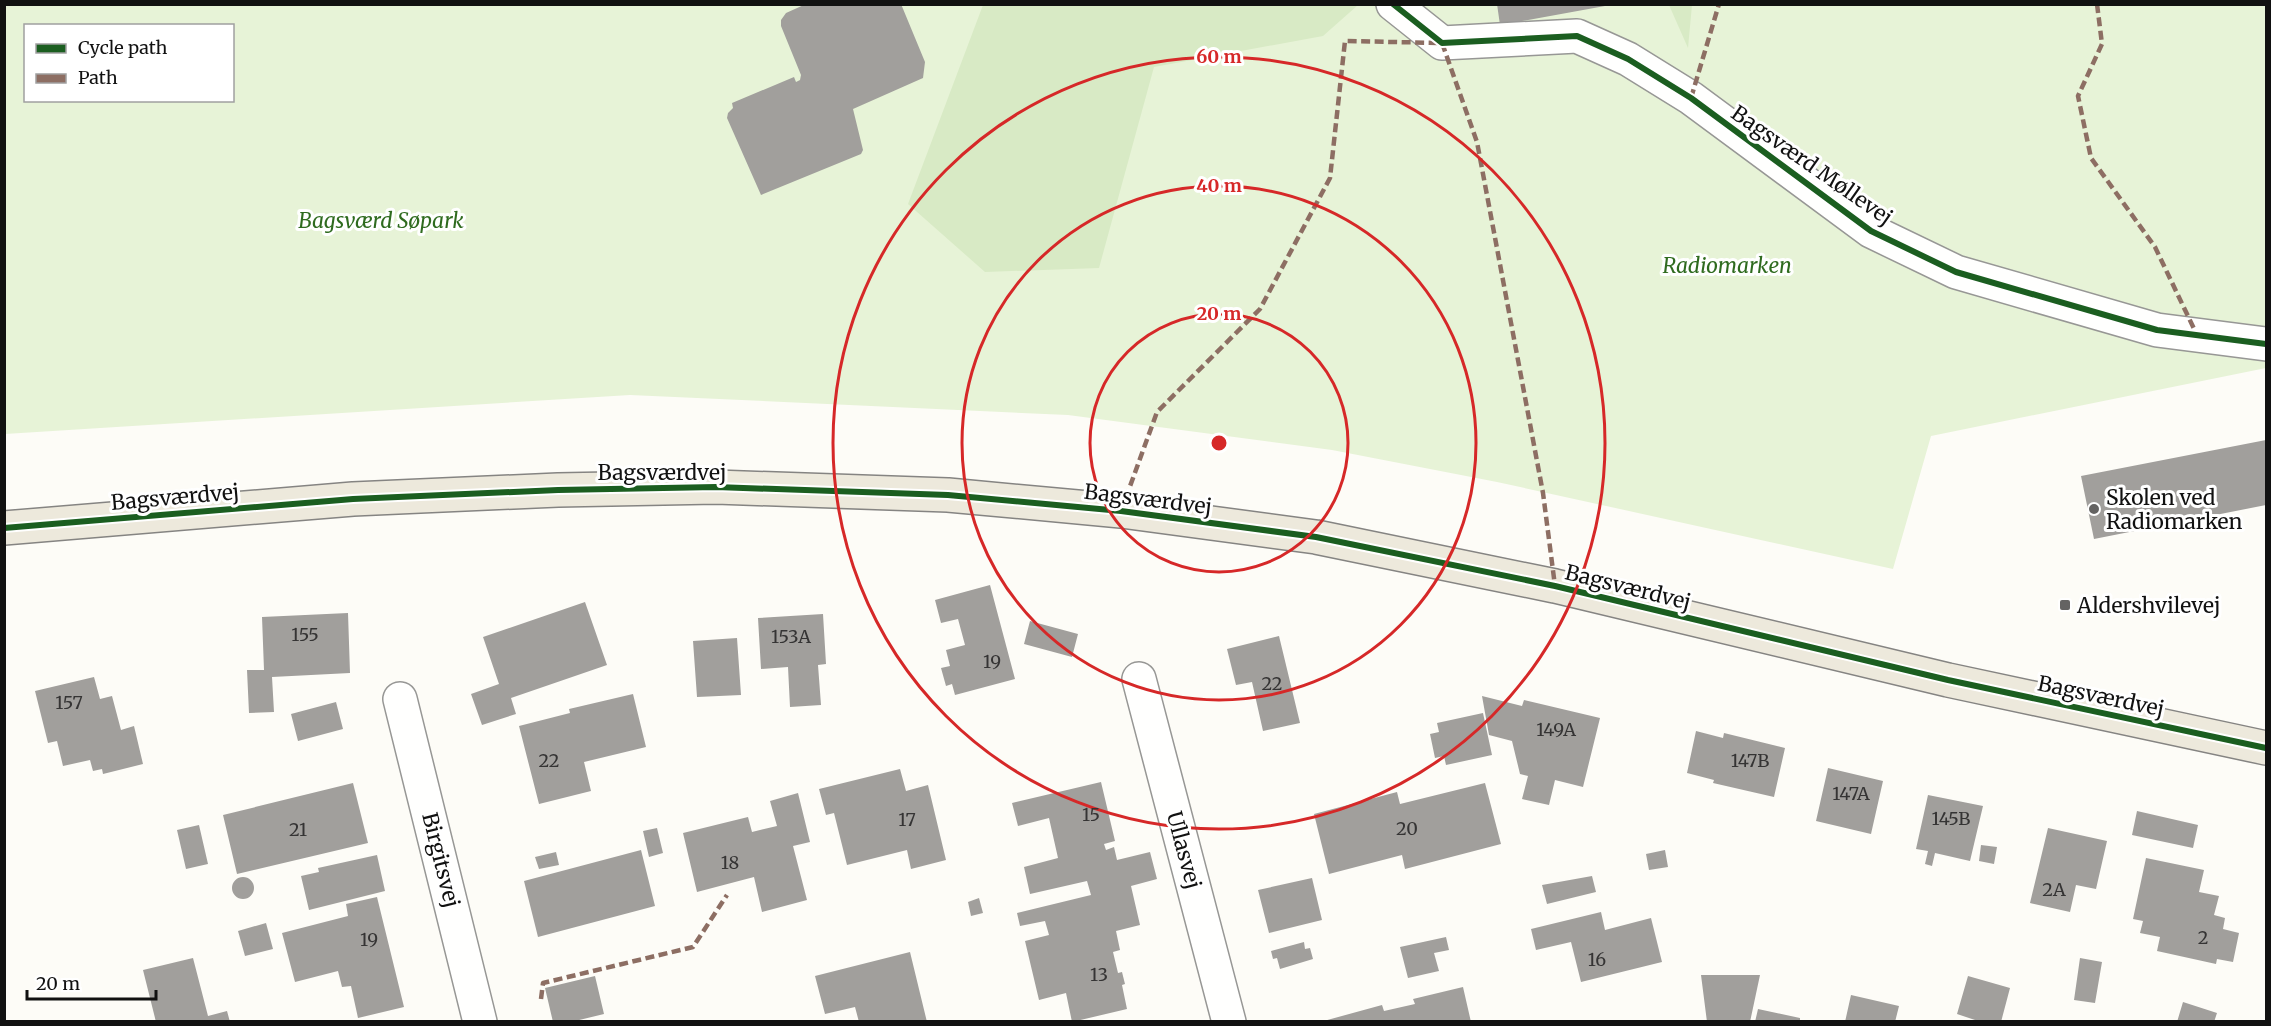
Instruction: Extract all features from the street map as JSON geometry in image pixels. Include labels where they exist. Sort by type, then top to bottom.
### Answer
[{"type":"main road","name":"Bagsværdvej","points":[[4,528],[353,499],[558,490],[716,488],[925,495],[1121,511],[1316,537],[1544,583],[1948,680],[2266,748]]},
{"type":"street","name":"Bagsværd Møllevej","points":[[1393,4],[1442,43],[1577,36],[1628,59],[1691,98],[1872,231],[1956,272],[2157,330],[2266,344]]},
{"type":"street","name":"Ullasvej","points":[[1138,679],[1229,1022]]},
{"type":"street","name":"Birgitsvej","points":[[400,699],[480,1022]]},
{"type":"green space","points":[[983,4],[1358,5],[1323,36],[1154,67],[1099,268],[985,272],[908,204]]},
{"type":"green space","name":"Radiomarken","points":[[5,5],[2266,5],[2266,368],[1931,436],[1893,569],[1497,482],[1332,450],[1068,415],[630,395],[5,434]]},
{"type":"green space","points":[[1669,5],[1692,5],[1688,48]]},
{"type":"building","points":[[806,4],[901,4],[925,62],[923,78],[853,109],[863,150],[861,154],[761,195],[727,118],[728,113],[733,108],[732,103],[794,77],[796,82],[800,80],[801,75],[781,26],[781,20],[786,13]]},
{"type":"building","points":[[1497,4],[1605,4],[1605,6],[1500,25]]},
{"type":"building","points":[[2266,440],[2266,505],[2094,539],[2081,476]]},
{"type":"building","points":[[990,585],[1015,679],[955,695],[952,684],[946,686],[941,668],[950,666],[946,650],[965,645],[958,619],[941,623],[935,600]]},
{"type":"building","points":[[585,602],[607,665],[511,698],[516,714],[482,725],[471,694],[499,684],[483,637]]},
{"type":"building","points":[[348,613],[350,673],[272,677],[274,712],[249,713],[247,670],[264,670],[262,617]]},
{"type":"building","points":[[823,614],[826,664],[818,665],[821,705],[790,707],[788,667],[761,669],[758,618]]},
{"type":"building","points":[[1030,621],[1078,634],[1072,657],[1024,644]]},
{"type":"building","points":[[1279,636],[1300,723],[1263,731],[1252,682],[1236,685],[1227,649]]},
{"type":"building","points":[[737,638],[741,695],[697,697],[693,641]]},
{"type":"building","points":[[94,677],[100,699],[112,696],[121,730],[134,726],[143,764],[103,774],[102,769],[93,771],[90,760],[63,766],[57,741],[48,743],[35,691]]},
{"type":"building","points":[[633,694],[646,747],[584,762],[591,791],[539,804],[519,726],[570,713],[569,709]]},
{"type":"building","points":[[1482,696],[1522,706],[1524,700],[1600,718],[1583,787],[1555,780],[1549,805],[1522,799],[1528,776],[1520,774],[1512,741],[1489,735]]},
{"type":"building","points":[[336,702],[343,729],[298,741],[291,714]]},
{"type":"building","points":[[1483,713],[1492,755],[1446,765],[1444,756],[1435,758],[1430,734],[1439,732],[1437,723]]},
{"type":"building","points":[[1696,731],[1723,738],[1724,733],[1785,748],[1774,797],[1713,783],[1714,780],[1687,773]]},
{"type":"building","points":[[1828,768],[1883,781],[1871,834],[1816,821]]},
{"type":"building","points":[[900,769],[906,791],[928,785],[946,860],[911,869],[907,850],[847,865],[834,813],[826,815],[819,789]]},
{"type":"building","points":[[1101,782],[1115,841],[1104,844],[1106,850],[1114,847],[1117,860],[1150,852],[1157,879],[1131,886],[1140,925],[1116,931],[1120,950],[1113,952],[1118,973],[1122,972],[1125,984],[1122,985],[1127,1009],[1072,1022],[1066,993],[1039,1000],[1025,941],[1049,935],[1045,921],[1020,926],[1017,913],[1091,895],[1087,881],[1030,894],[1024,867],[1058,858],[1049,818],[1018,826],[1012,803]]},
{"type":"building","points":[[353,783],[368,843],[237,874],[223,815]]},
{"type":"building","points":[[1485,783],[1501,844],[1405,869],[1402,855],[1329,874],[1314,814],[1397,792],[1400,804]]},
{"type":"building","points":[[798,793],[810,842],[793,846],[807,900],[762,912],[754,877],[697,892],[683,833],[748,817],[752,832],[777,826],[770,801]]},
{"type":"building","points":[[1928,795],[1983,806],[1970,861],[1935,853],[1932,866],[1925,864],[1928,851],[1916,849]]},
{"type":"building","points":[[2137,811],[2198,825],[2193,848],[2132,835]]},
{"type":"building","points":[[199,825],[208,864],[186,869],[177,830]]},
{"type":"building","points":[[657,828],[663,853],[649,857],[643,831]]},
{"type":"building","points":[[2048,828],[2107,841],[2096,889],[2076,885],[2070,912],[2030,903]]},
{"type":"building","points":[[1981,845],[1997,847],[1994,864],[1979,861]]},
{"type":"building","points":[[641,850],[655,906],[538,937],[524,881]]},
{"type":"building","points":[[1665,850],[1668,867],[1649,870],[1646,854]]},
{"type":"building","points":[[556,852],[559,865],[539,869],[535,857]]},
{"type":"building","points":[[377,855],[385,891],[309,910],[301,876],[319,872],[318,868]]},
{"type":"building","points":[[2146,858],[2204,870],[2199,892],[2219,896],[2214,915],[2225,918],[2223,929],[2239,933],[2233,962],[2217,959],[2216,964],[2157,951],[2160,937],[2140,933],[2143,921],[2133,919]]},
{"type":"building","points":[[1592,876],[1596,892],[1547,904],[1542,885]]},
{"type":"building","points":[[243,877],[251,880],[254,888],[251,896],[243,899],[235,896],[232,888],[235,880]]},
{"type":"building","points":[[1312,878],[1322,920],[1269,933],[1258,890]]},
{"type":"building","points":[[377,897],[404,1007],[358,1018],[351,986],[342,987],[338,971],[295,982],[282,933],[348,916],[346,904]]},
{"type":"building","points":[[979,898],[983,913],[971,916],[968,902]]},
{"type":"building","points":[[1601,912],[1605,930],[1651,918],[1662,962],[1581,982],[1571,942],[1536,950],[1531,929]]},
{"type":"building","points":[[266,923],[273,949],[245,956],[238,931]]},
{"type":"building","points":[[1446,937],[1449,950],[1434,953],[1439,971],[1408,978],[1400,947]]},
{"type":"building","points":[[1304,942],[1305,949],[1310,948],[1313,959],[1280,969],[1277,958],[1273,959],[1271,951]]},
{"type":"building","points":[[910,952],[927,1022],[859,1022],[855,1007],[825,1014],[815,976]]},
{"type":"building","points":[[193,958],[208,1016],[227,1011],[230,1022],[156,1022],[143,970]]},
{"type":"building","points":[[2080,958],[2102,962],[2095,1003],[2074,1000]]},
{"type":"building","points":[[1701,975],[1760,975],[1750,1022],[1707,1022]]},
{"type":"building","points":[[595,976],[604,1014],[571,1022],[553,1022],[545,988]]},
{"type":"building","points":[[1968,976],[2010,988],[2001,1022],[1981,1022],[1957,1014]]},
{"type":"building","points":[[1463,987],[1471,1022],[1320,1022],[1382,1005],[1384,1011],[1415,1004],[1413,999]]},
{"type":"building","points":[[1851,995],[1899,1006],[1895,1022],[1845,1022]]},
{"type":"building","points":[[2183,1002],[2217,1013],[2214,1022],[2177,1022]]},
{"type":"building","points":[[1758,1009],[1800,1018],[1800,1022],[1755,1022]]},
{"type":"marked path","points":[[1691,98],[1719,4]]},
{"type":"marked path","points":[[2097,4],[2102,44],[2078,96],[2091,158],[2155,247],[2197,335]]},
{"type":"marked path","points":[[1121,511],[1157,412],[1260,309],[1330,178],[1345,41],[1442,43],[1477,142],[1543,493],[1555,586]]},
{"type":"marked path","points":[[541,999],[543,983],[693,947],[727,895]]},
{"type":"cycle path","points":[[1393,4],[1442,43],[1577,36],[1628,59],[1691,98],[1871,231],[1956,272],[2157,330],[2266,344]]},
{"type":"cycle path","points":[[4,528],[353,499],[558,490],[716,487],[948,495],[1121,511],[1316,537],[1555,586],[1948,680],[2266,748]]},
{"type":"place","name":"Skolen ved Radiomarken","points":[[2094,509]]},
{"type":"place","name":"Aldershvilevej","points":[[2065,605]]},
{"type":"park label","name":"Bagsværd Søpark","points":[[381,220]]}]
